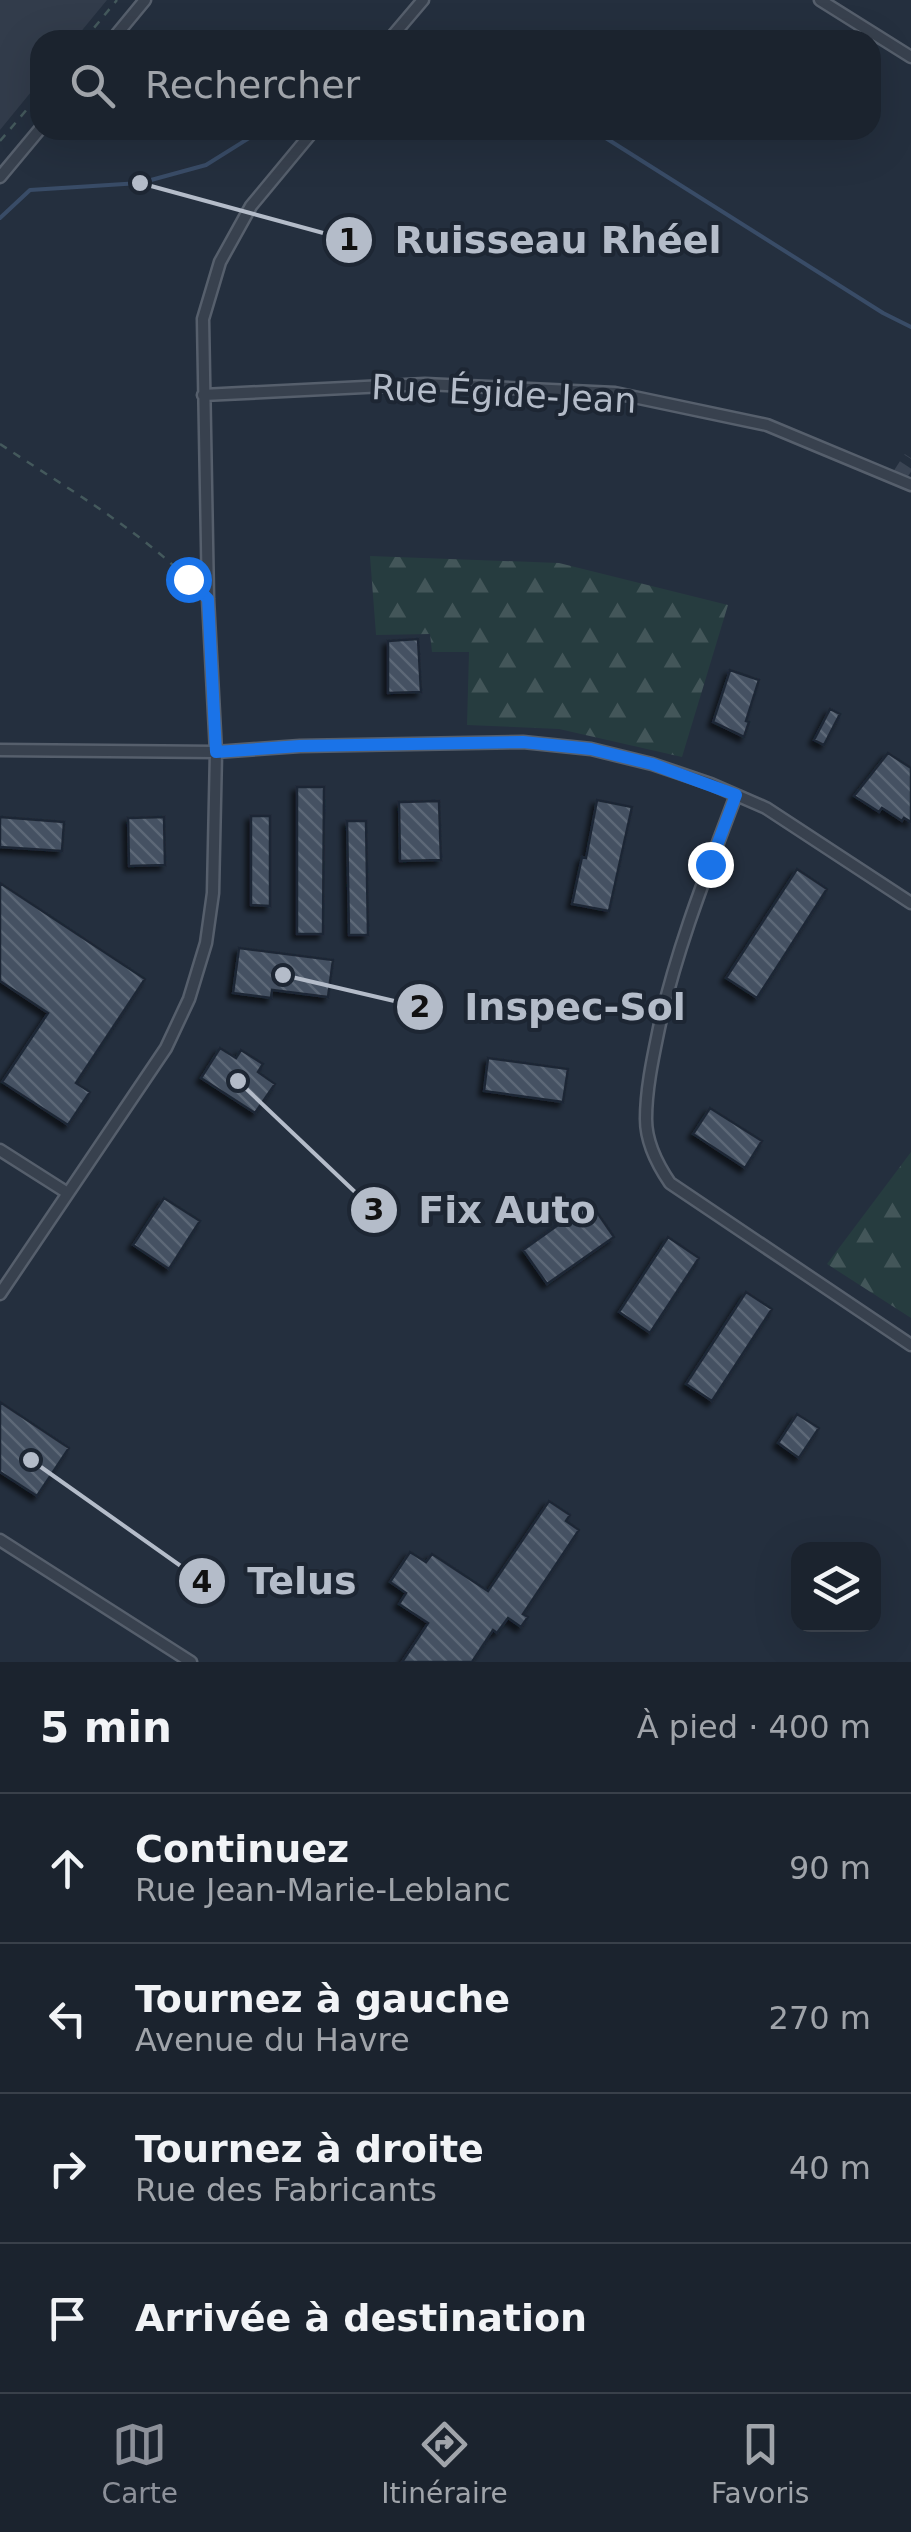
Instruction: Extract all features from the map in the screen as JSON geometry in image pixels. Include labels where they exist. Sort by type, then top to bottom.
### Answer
[{"type":"street","points":[[120,30],[145,0]]},
{"type":"street","points":[[398,30],[423,0]]},
{"type":"street","points":[[820,0],[869,30]]},
{"type":"street","points":[[881,38],[911,56]]},
{"type":"street","points":[[0,177],[31,140]]},
{"type":"street","points":[[0,1294],[166,1048],[189,998],[206,943],[214,894],[216,752],[208,599],[203,318],[220,262],[250,206],[306,140]]},
{"type":"street","name":"Rue Égide-Jean","points":[[203,395],[425,384],[615,393],[766,425],[911,485]]},
{"type":"street","points":[[0,750],[216,752],[300,746],[523,742],[591,749],[652,764],[766,808],[911,903]]},
{"type":"street","points":[[736,795],[672,969],[652,1060],[646,1119],[649,1140],[670,1183],[911,1345]]},
{"type":"street","points":[[0,1150],[66,1192]]},
{"type":"street","points":[[0,1540],[191,1662]]},
{"type":"path","points":[[92,30],[117,0]]},
{"type":"path","points":[[0,142],[30,106]]},
{"type":"path","points":[[0,444],[134,532],[169,559],[208,599]]},
{"type":"shaded area","points":[[0,0],[107,0],[82,30],[30,30],[30,93],[0,130]]},
{"type":"green space","points":[[370,556],[559,563],[728,605],[682,757],[559,729],[467,725],[469,652],[432,652],[430,634],[376,635]]},
{"type":"green space","points":[[911,1152],[911,1318],[827,1264]]},
{"type":"building","points":[[418,639],[421,692],[388,693],[388,641]]},
{"type":"building","points":[[730,670],[759,680],[744,737],[713,722]]},
{"type":"building","points":[[830,709],[840,714],[824,745],[814,740]]},
{"type":"building","points":[[888,753],[911,768],[911,822],[904,818],[902,821],[882,808],[879,812],[854,796]]},
{"type":"building","points":[[297,787],[324,787],[323,934],[297,934]]},
{"type":"building","points":[[597,800],[632,807],[609,911],[572,904]]},
{"type":"building","points":[[439,801],[441,860],[400,861],[399,802]]},
{"type":"building","points":[[251,816],[270,816],[270,906],[251,905]]},
{"type":"building","points":[[0,817],[64,822],[62,851],[0,847]]},
{"type":"building","points":[[164,817],[165,865],[129,866],[128,818]]},
{"type":"building","points":[[347,821],[366,821],[368,935],[349,935]]},
{"type":"building","points":[[797,869],[827,889],[757,998],[726,978]]},
{"type":"building","points":[[0,883],[145,979],[76,1083],[90,1092],[68,1125],[2,1082],[48,1013],[0,981]]},
{"type":"building","points":[[239,948],[333,960],[328,997],[272,990],[271,998],[233,993]]},
{"type":"building","points":[[220,1048],[236,1058],[241,1050],[263,1064],[258,1072],[275,1084],[255,1113],[201,1078]]},
{"type":"building","points":[[488,1058],[568,1069],[563,1102],[484,1091]]},
{"type":"building","points":[[710,1108],[762,1141],[745,1168],[693,1134]]},
{"type":"building","points":[[164,1198],[200,1221],[169,1269],[133,1245]]},
{"type":"building","points":[[590,1202],[614,1237],[547,1284],[523,1250],[572,1215],[570,1209]]},
{"type":"building","points":[[668,1237],[699,1258],[650,1333],[619,1312]]},
{"type":"building","points":[[746,1292],[772,1309],[712,1401],[686,1384]]},
{"type":"building","points":[[0,1402],[69,1448],[37,1496],[0,1472]]},
{"type":"building","points":[[797,1414],[819,1428],[799,1458],[778,1443]]},
{"type":"building","points":[[549,1501],[570,1515],[566,1521],[579,1530],[523,1614],[528,1617],[521,1627],[508,1618],[497,1633],[493,1630],[472,1662],[402,1662],[428,1623],[399,1604],[406,1593],[390,1582],[410,1552],[426,1562],[432,1554],[488,1591]]},
{"type":"waterway","points":[[0,218],[30,190],[140,183],[206,165],[246,140]]},
{"type":"waterway","points":[[609,140],[911,327]]},
{"type":"tunnel","points":[[898,478],[911,458]]},
{"type":"place","name":"Ruisseau Rhéel","points":[[140,183]]},
{"type":"place","name":"Inspec-Sol","points":[[283,975]]},
{"type":"place","name":"Fix Auto","points":[[238,1081]]},
{"type":"place","name":"Telus","points":[[31,1460]]},
{"type":"route","points":[[188,579],[208,599],[216,752],[300,746],[523,742],[591,749],[652,764],[736,795],[710,864]]}]
